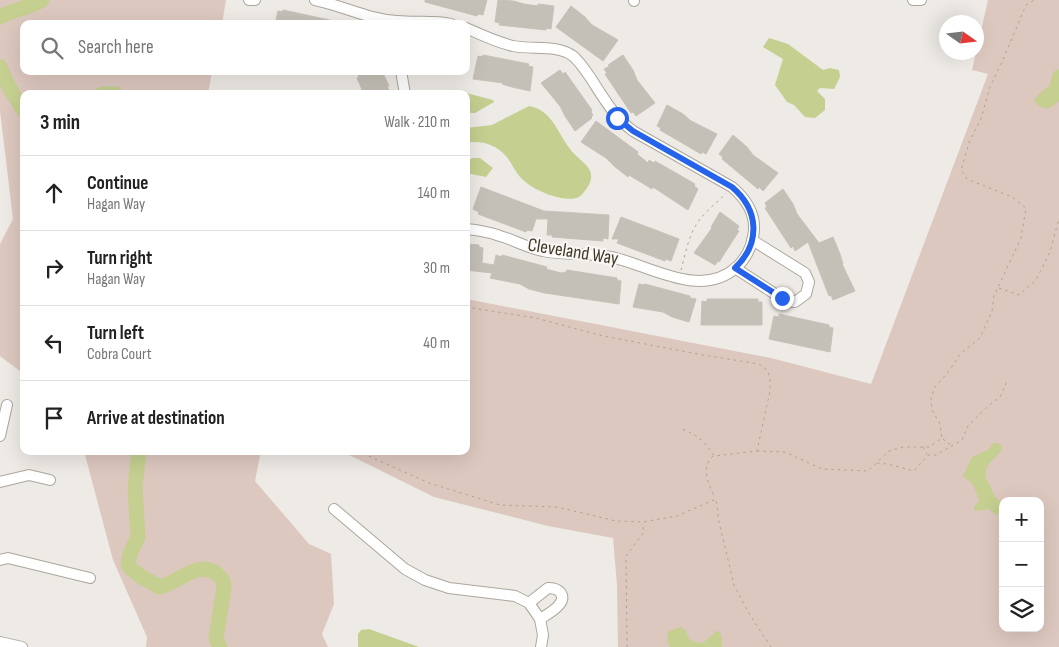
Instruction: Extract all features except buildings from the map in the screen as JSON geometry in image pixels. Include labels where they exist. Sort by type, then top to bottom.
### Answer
[{"type":"street","points":[[250,0],[255,0]]},
{"type":"street","points":[[315,0],[334,5],[367,20]]},
{"type":"street","points":[[913,0],[921,0]]},
{"type":"street","points":[[470,30],[494,40],[515,46],[555,49],[570,54],[581,64],[617,118],[628,128],[745,200],[754,225],[752,240],[744,259],[735,268],[786,301],[795,302],[806,294],[809,286],[808,277],[752,240]]},
{"type":"street","points":[[402,75],[404,90]]},
{"type":"street","name":"Cleveland Way","points":[[470,230],[500,236],[542,251],[612,257],[671,277],[693,280],[714,279],[725,275],[735,268]]},
{"type":"street","points":[[0,436],[7,405]]},
{"type":"street","points":[[0,481],[29,475],[50,480]]},
{"type":"street","points":[[334,509],[405,569],[425,580],[449,588],[515,596],[529,602],[540,619],[543,635],[541,647]]},
{"type":"street","points":[[0,560],[8,558],[90,578]]},
{"type":"street","points":[[529,602],[548,588],[557,590],[560,593],[562,599],[558,606],[540,619]]},
{"type":"street","points":[[0,642],[22,647]]},
{"type":"path","points":[[952,446],[942,438],[940,424],[932,410],[931,398],[935,387],[960,354],[980,338],[992,311],[994,296],[1021,238],[1026,208],[1012,197],[967,179],[961,170],[970,140],[982,119],[990,87],[1026,5],[1034,0]]},
{"type":"path","points":[[679,278],[696,225],[727,190]]},
{"type":"path","points":[[721,199],[727,190]]},
{"type":"path","points":[[998,287],[1019,295],[1036,280],[1050,252],[1059,218]]},
{"type":"path","points":[[470,308],[536,318],[612,338],[703,356],[759,364],[767,370],[770,378],[770,390],[757,451]]},
{"type":"path","points":[[928,455],[936,455],[962,440],[968,426],[1000,397],[1008,379]]},
{"type":"path","points":[[682,429],[694,434],[706,443],[714,456]]},
{"type":"path","points":[[771,647],[748,612],[734,585],[719,522],[716,499],[707,478],[706,466],[709,460],[714,456],[757,451],[785,452],[822,469],[868,471],[889,451],[903,446],[929,447],[942,438]]},
{"type":"path","points":[[923,447],[928,455]]},
{"type":"path","points":[[366,455],[429,483],[500,504],[556,507],[616,521],[642,522],[677,516],[716,499]]},
{"type":"path","points":[[876,463],[887,464],[914,472],[928,455]]},
{"type":"path","points":[[627,647],[626,556],[644,532],[642,522]]},
{"type":"shaded area","points":[[0,0],[226,0],[223,20],[20,20],[20,75],[211,75],[209,90],[20,90],[20,371],[0,356],[0,244],[13,219],[0,111]]},
{"type":"shaded area","points":[[988,0],[1059,0],[1059,647],[618,647],[617,585],[613,538],[548,526],[434,497],[349,455],[470,455],[470,300],[771,358],[871,384],[988,74],[972,70],[974,60],[984,60],[984,18]]},
{"type":"shaded area","points":[[769,38],[788,44],[823,70],[830,68],[839,70],[840,77],[834,89],[820,88],[817,91],[825,99],[825,110],[815,118],[805,117],[794,105],[787,102],[775,85],[783,59],[763,47]]},
{"type":"shaded area","points":[[1059,69],[1059,101],[1049,108],[1043,108],[1034,101],[1050,85],[1053,72]]},
{"type":"shaded area","points":[[470,94],[493,100],[494,102],[475,113],[470,113]]},
{"type":"shaded area","points":[[529,106],[543,112],[549,117],[570,149],[590,171],[590,181],[582,195],[573,199],[553,196],[539,191],[520,177],[507,157],[497,148],[481,143],[470,142],[470,128],[492,125]]},
{"type":"shaded area","points":[[480,158],[493,168],[486,177],[470,174],[470,159]]},
{"type":"shaded area","points":[[993,443],[1002,446],[999,454],[990,463],[986,471],[986,479],[999,500],[999,514],[996,515],[989,509],[976,511],[974,509],[974,506],[979,501],[978,498],[971,482],[963,476],[972,457],[988,450]]},
{"type":"shaded area","points":[[85,455],[260,455],[255,481],[309,544],[331,554],[334,604],[322,634],[328,647],[146,647],[147,637],[113,560]]},
{"type":"shaded area","points":[[681,627],[686,631],[689,639],[695,642],[703,643],[716,631],[720,632],[722,647],[670,647],[667,639],[669,631]]},
{"type":"shaded area","points":[[369,629],[419,647],[358,647],[358,634],[361,630]]},
{"type":"waterway","points":[[0,17],[42,0]]},
{"type":"waterway","points":[[0,67],[20,105]]},
{"type":"waterway","points":[[139,455],[135,487],[138,537],[130,554],[128,564],[130,568],[143,578],[160,587],[195,570],[210,570],[219,575],[224,587],[216,638],[220,647]]},
{"type":"route","points":[[617,118],[628,128],[732,187],[739,193],[750,210],[754,229],[750,248],[744,259],[735,268],[782,298]]}]
